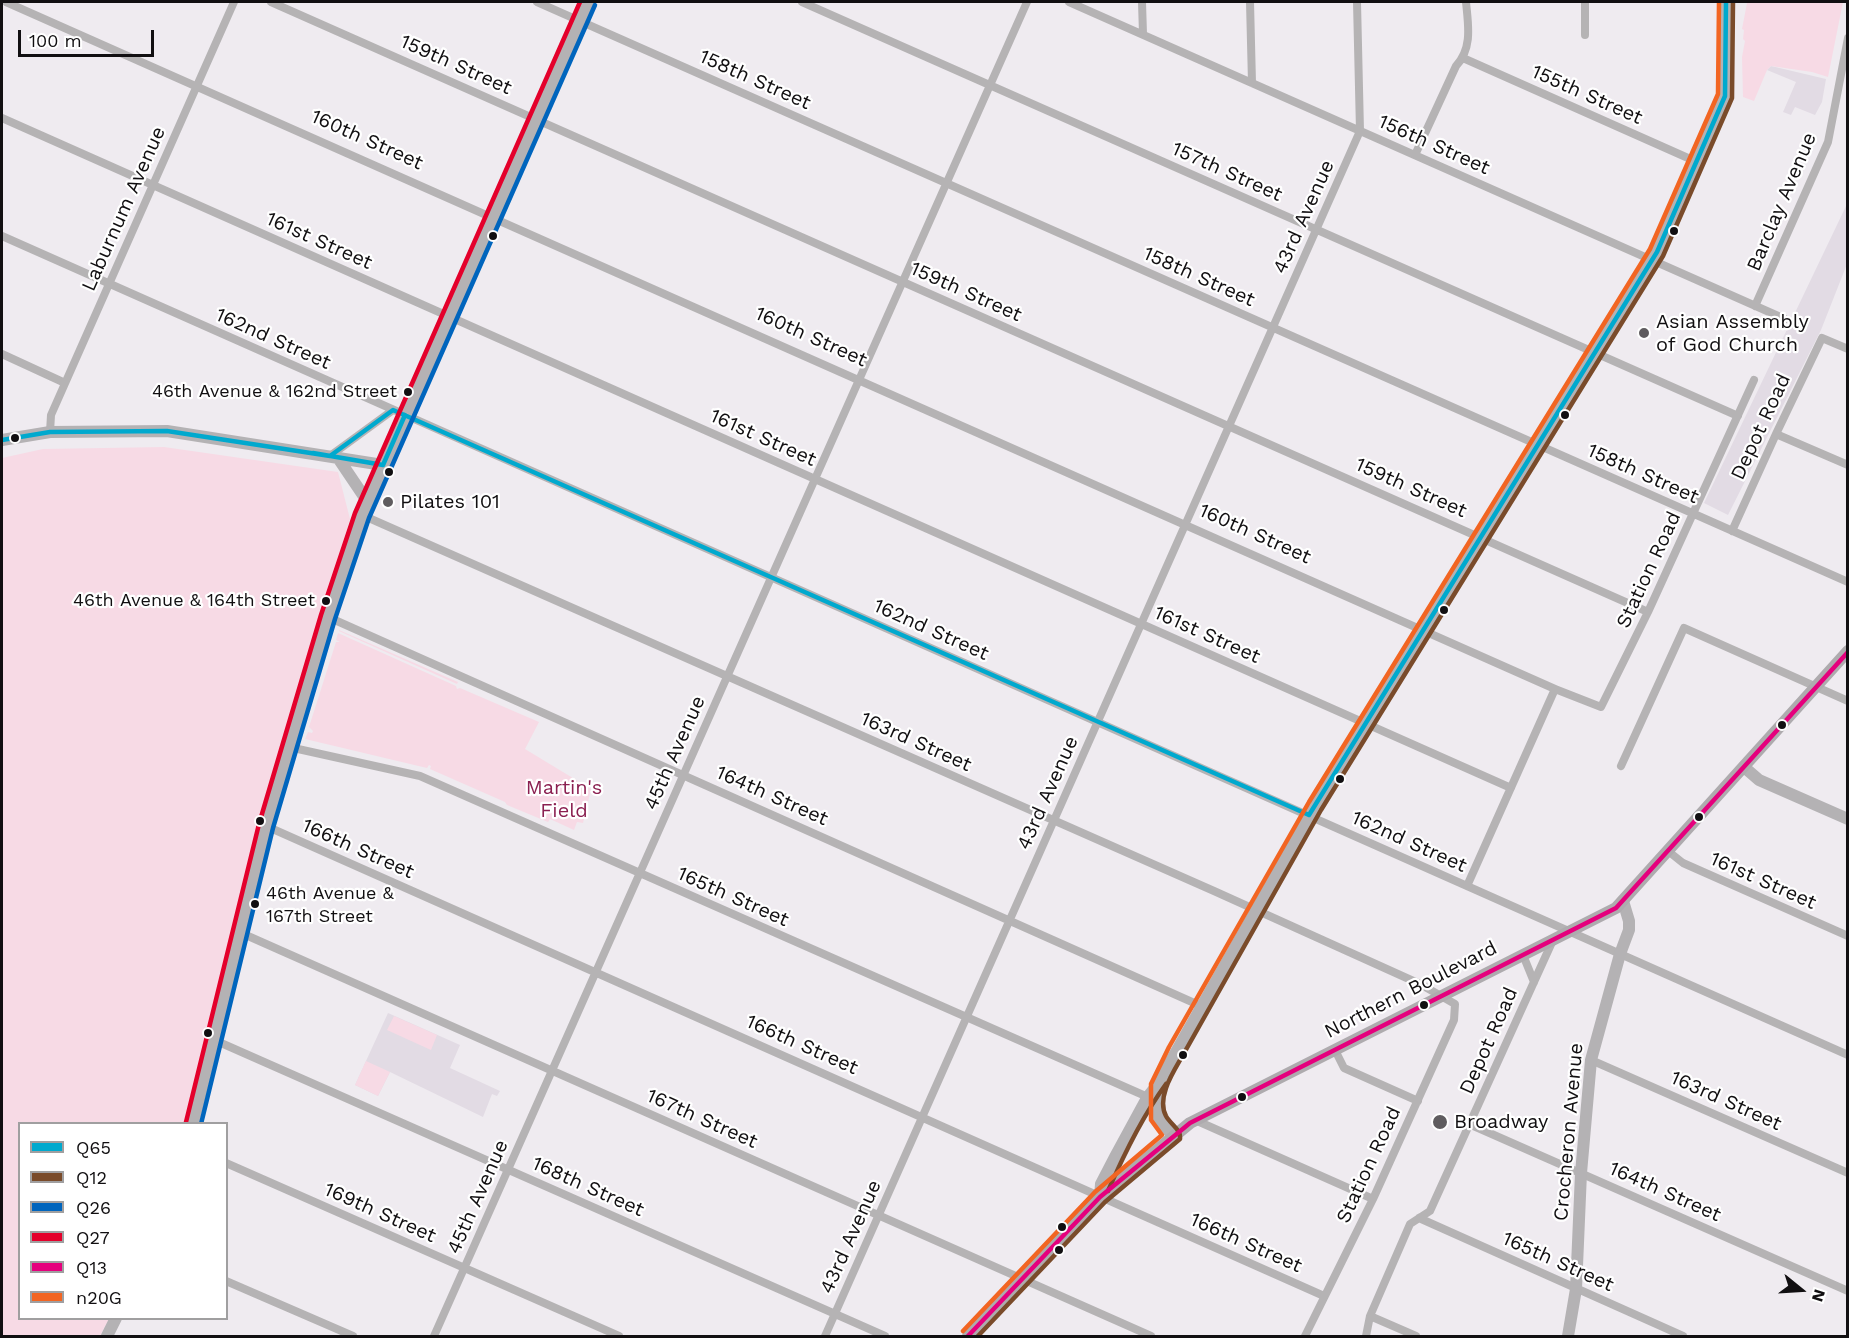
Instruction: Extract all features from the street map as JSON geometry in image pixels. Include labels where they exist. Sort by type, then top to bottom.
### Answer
[{"type":"main road","name":"Northern Boulevard","points":[[968,1336],[1100,1197],[1193,1121],[1616,908],[1848,651]]},
{"type":"street","name":"160th Street","points":[[6,2],[1555,689],[1601,707]]},
{"type":"street","name":"Laburnum Avenue","points":[[50,432],[51,415],[65,382],[234,2]]},
{"type":"street","name":"159th Street","points":[[271,2],[1648,612]]},
{"type":"street","name":"158th Street","points":[[537,2],[1848,582]]},
{"type":"street","points":[[193,1122],[266,826],[328,617],[362,515],[383,465],[399,412],[448,316],[588,2]]},
{"type":"street","name":"157th Street","points":[[802,2],[1738,416]]},
{"type":"street","name":"45th Avenue","points":[[434,1336],[1027,2]]},
{"type":"street","name":"156th Street","points":[[1069,2],[1785,319]]},
{"type":"street","points":[[1142,2],[1143,34]]},
{"type":"street","points":[[1250,2],[1252,83]]},
{"type":"street","points":[[1357,2],[1360,131]]},
{"type":"street","points":[[1415,155],[1456,66],[1463,58],[1469,38],[1466,2]]},
{"type":"street","points":[[1585,2],[1585,35]]},
{"type":"street","points":[[1100,1197],[1101,1185],[1152,1099],[1201,1006],[1310,815],[1653,260],[1725,96],[1726,2]]},
{"type":"street","name":"Barclay Avenue","points":[[1755,306],[1828,141],[1848,38]]},
{"type":"street","name":"155th Street","points":[[1463,58],[1697,162]]},
{"type":"street","name":"161st Street","points":[[2,118],[1511,788]]},
{"type":"street","name":"43rd Avenue","points":[[825,1336],[1360,131]]},
{"type":"street","name":"162nd Street","points":[[2,236],[1848,1055]]},
{"type":"street","name":"Depot Road","points":[[1731,531],[1822,338],[1848,349]]},
{"type":"street","points":[[2,354],[65,382]]},
{"type":"street","name":"Station Road","points":[[1601,707],[1648,612],[1754,380]]},
{"type":"street","points":[[334,457],[399,412]]},
{"type":"street","points":[[2,440],[50,432],[167,431],[383,465]]},
{"type":"street","points":[[1776,434],[1848,465]]},
{"type":"street","points":[[334,457],[368,501]]},
{"type":"street","name":"163rd Street","points":[[362,515],[1255,910],[1420,984],[1455,1004]]},
{"type":"street","name":"164th Street","points":[[328,617],[1201,1006]]},
{"type":"street","points":[[1621,766],[1684,628],[1848,701]]},
{"type":"street","points":[[1467,886],[1555,689]]},
{"type":"street","name":"165th Street","points":[[289,747],[420,776],[966,1019],[1152,1099]]},
{"type":"street","points":[[1744,767],[1759,780],[1848,819]]},
{"type":"street","name":"166th Street","points":[[266,826],[1324,1296]]},
{"type":"street","name":"161st Street","points":[[1668,851],[1683,863],[1848,936]]},
{"type":"street","name":"Crocheron Avenue","points":[[1568,1336],[1576,1289],[1581,1173],[1591,1060],[1620,954],[1629,930],[1629,921],[1623,901]]},
{"type":"street","name":"167th Street","points":[[239,932],[1151,1336]]},
{"type":"street","name":"Depot Road","points":[[1366,1336],[1370,1316],[1410,1224],[1430,1211],[1553,940]]},
{"type":"street","name":"Depot Road","points":[[1523,955],[1534,982]]},
{"type":"street","name":"Station Road","points":[[1305,1336],[1418,1101],[1454,1020],[1455,1004]]},
{"type":"street","name":"168th Street","points":[[212,1039],[885,1336]]},
{"type":"street","points":[[1335,1050],[1344,1068],[1418,1101]]},
{"type":"street","name":"163rd Street","points":[[1591,1060],[1848,1173]]},
{"type":"street","points":[[1152,1099],[1158,1118],[1173,1136]]},
{"type":"street","points":[[1193,1121],[1373,1198]]},
{"type":"street","name":"164th Street","points":[[1470,1124],[1848,1291]]},
{"type":"street","name":"169th Street","points":[[228,1164],[619,1336]]},
{"type":"street","name":"165th Street","points":[[1419,1218],[1683,1336]]},
{"type":"street","points":[[228,1282],[352,1336]]},
{"type":"street","points":[[1370,1316],[1416,1336]]},
{"type":"street","points":[[107,1336],[115,1320]]},
{"type":"shaded area","points":[[1771,66],[1826,79],[1822,102],[1815,115],[1795,107],[1791,115],[1783,112],[1796,82],[1767,70]]},
{"type":"shaded area","points":[[1847,204],[1847,264],[1821,330],[1728,515],[1704,503]]},
{"type":"shaded area","points":[[388,1013],[460,1045],[450,1068],[500,1091],[497,1096],[492,1094],[483,1117],[390,1072],[378,1096],[355,1085]]},
{"type":"green space","points":[[1742,2],[1843,2],[1828,77],[1812,72],[1771,66],[1767,70],[1754,101],[1743,97],[1742,57],[1745,41],[1742,29],[1747,3]]},
{"type":"green space","points":[[164,447],[338,472],[350,519],[283,742],[184,1122],[18,1122],[18,1320],[108,1320],[100,1336],[2,1336],[2,458],[43,449]]},
{"type":"green space","points":[[339,630],[458,682],[457,684]]},
{"type":"green space","name":"Martin's Field","points":[[338,633],[456,686],[457,689],[460,688],[539,722],[525,749],[591,789],[583,823],[577,822],[574,830],[550,819],[548,822],[430,769],[429,765],[427,768],[305,739],[308,732],[313,731],[309,727],[336,642],[340,642],[336,640]]},
{"type":"green space","points":[[394,1016],[437,1035],[431,1050],[387,1030]]},
{"type":"green space","points":[[366,1061],[390,1072],[378,1096],[355,1085]]},
{"type":"transit line","name":"Q27","points":[[186,1122],[259,824],[321,615],[355,513],[580,2]]},
{"type":"transit line","name":"n20G","points":[[963,1331],[1095,1192],[1162,1135],[1151,1120],[1151,1084],[1169,1047],[1309,802],[1650,249],[1718,94],[1719,2]]},
{"type":"transit line","name":"Q65","points":[[1309,815],[1657,252],[1725,96],[1726,2]]},
{"type":"transit line","name":"Q12","points":[[978,1336],[1105,1202],[1180,1139],[1179,1132],[1163,1109],[1167,1084],[1175,1069],[1321,810],[1663,256],[1732,98],[1733,2]]},
{"type":"transit line","name":"Q26","points":[[201,1122],[273,828],[335,619],[369,518],[595,5]]},
{"type":"transit line","name":"Q65","points":[[2,440],[50,432],[167,431],[330,456],[393,410],[1309,815]]},
{"type":"transit line","name":"Q65","points":[[313,453],[383,465],[405,415]]},
{"type":"transit line","name":"Q13","points":[[968,1336],[1100,1197],[1190,1123],[1616,908],[1848,652]]},
{"type":"transit line","name":"Q12","points":[[1108,1191],[1134,1136],[1166,1084]]},
{"type":"place","name":"Asian Assembly of God Church","points":[[1644,333]]},
{"type":"place","name":"46th Avenue & 162nd Street","points":[[408,392]]},
{"type":"place","name":"Pilates 101","points":[[388,502]]},
{"type":"place","name":"46th Avenue & 164th Street","points":[[326,601]]},
{"type":"place","name":"46th Avenue & 167th Street","points":[[255,904]]},
{"type":"place","name":"Broadway","points":[[1440,1122]]}]
